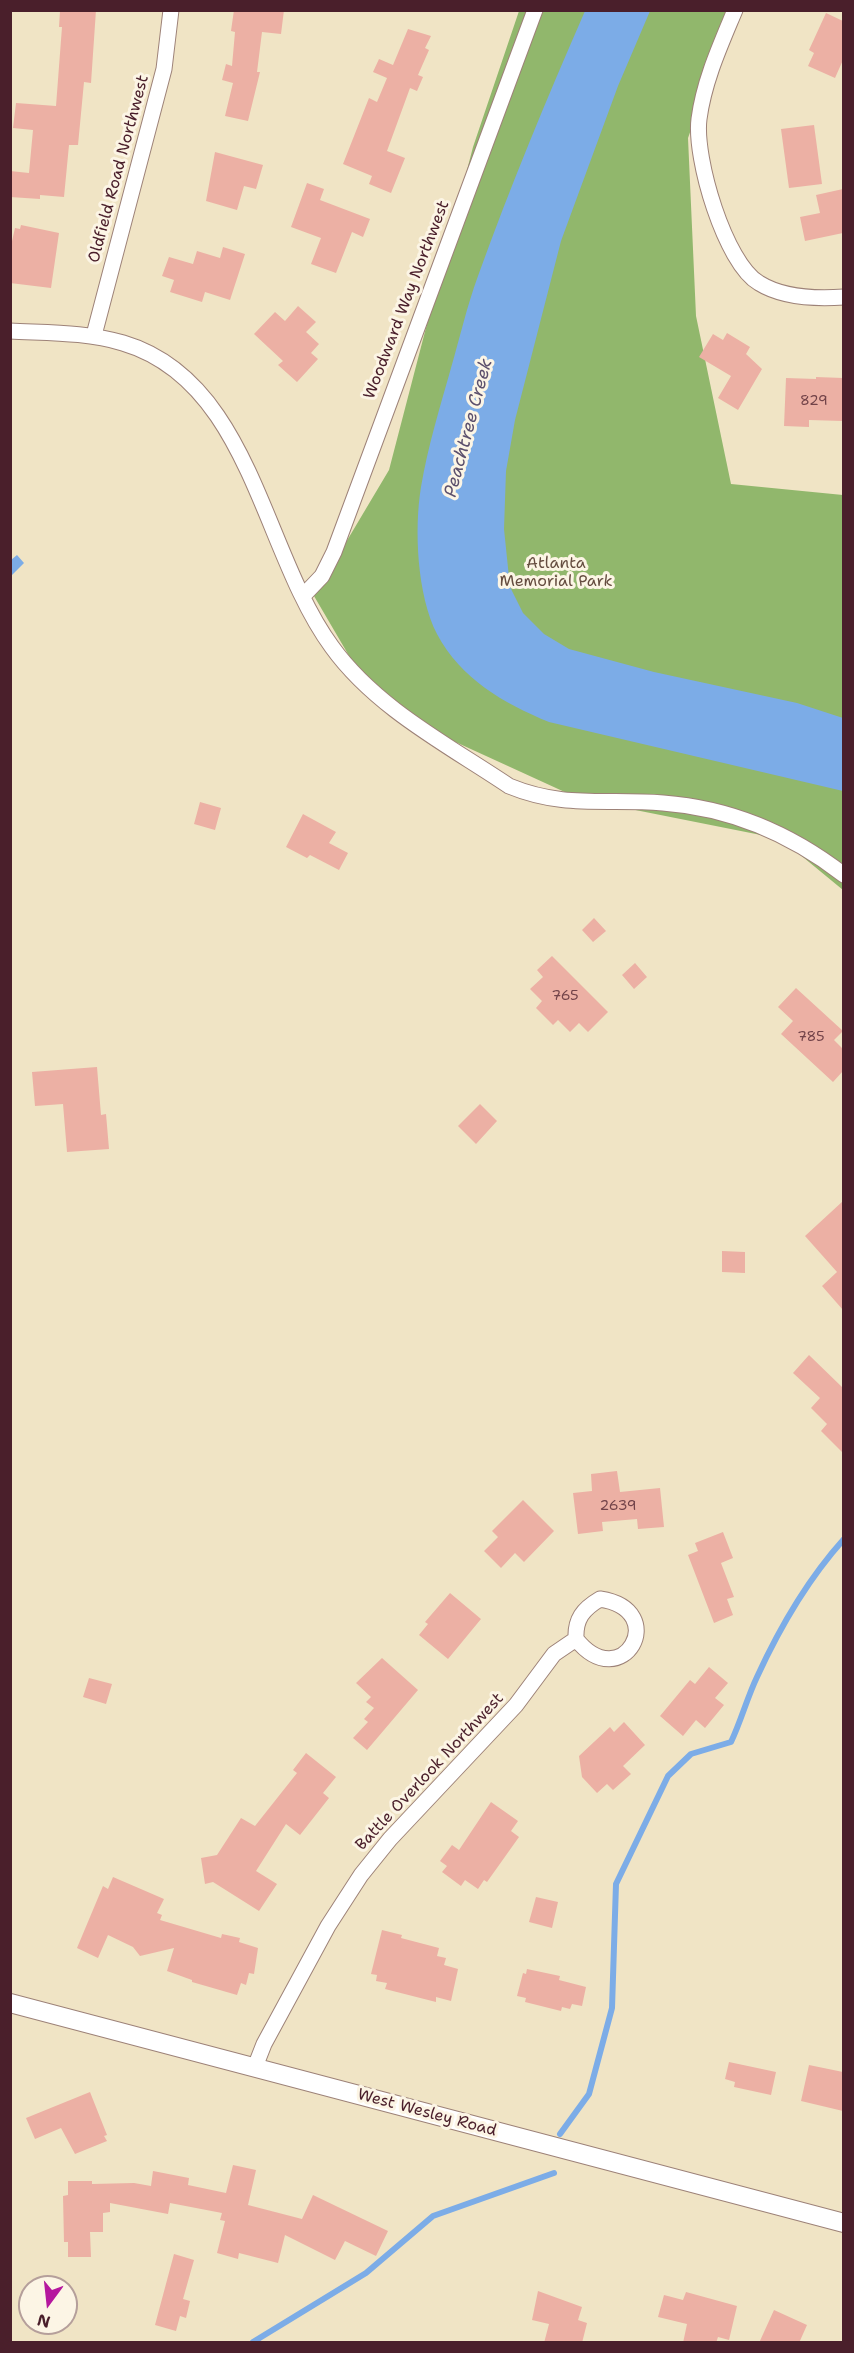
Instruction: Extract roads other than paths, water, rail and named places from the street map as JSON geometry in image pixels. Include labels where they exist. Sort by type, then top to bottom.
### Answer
[{"type":"street","name":"Oldfield Road Northwest","points":[[94,335],[164,69],[171,10]]},
{"type":"street","name":"Woodward Way Northwest","points":[[303,596],[322,576],[334,552],[535,10]]},
{"type":"street","points":[[735,10],[706,81],[699,120],[701,166],[709,194],[740,265],[758,283],[781,292],[823,299],[843,297]]},
{"type":"street","points":[[10,331],[94,335],[125,343],[156,357],[182,375],[207,400],[239,452],[303,596],[331,646],[366,686],[392,707],[510,786],[531,795],[558,801],[663,802],[711,809],[768,828],[820,857],[843,875]]},
{"type":"street","points":[[600,1599],[623,1606],[634,1618],[636,1627],[634,1645],[629,1651],[613,1659],[594,1656],[576,1639],[576,1627],[583,1611],[600,1599]]},
{"type":"street","name":"Battle Overlook Northwest","points":[[255,2067],[274,2024],[328,1926],[361,1875],[390,1839],[516,1705],[554,1654],[576,1639]]},
{"type":"street","name":"West Wesley Road","points":[[10,2002],[843,2223]]},
{"type":"water","name":"Peachtree Creek","points":[[585,11],[650,11],[618,86],[561,241],[515,420],[506,471],[504,529],[510,587],[523,613],[544,634],[569,649],[654,672],[797,703],[843,718],[843,791],[549,722],[515,707],[471,677],[447,650],[430,618],[421,581],[418,522],[421,487],[431,442],[478,276],[529,143]]},
{"type":"water","points":[[17,555],[24,563],[11,576],[11,560]]},
{"type":"waterway","points":[[560,2134],[589,2094],[612,2008],[616,1884],[668,1776],[691,1754],[731,1742],[757,1677],[785,1623],[806,1588],[844,1539]]},
{"type":"waterway","points":[[253,2342],[366,2273],[433,2216],[554,2173]]},
{"type":"park label","name":"Atlanta Memorial Park","points":[[556,573]]}]
